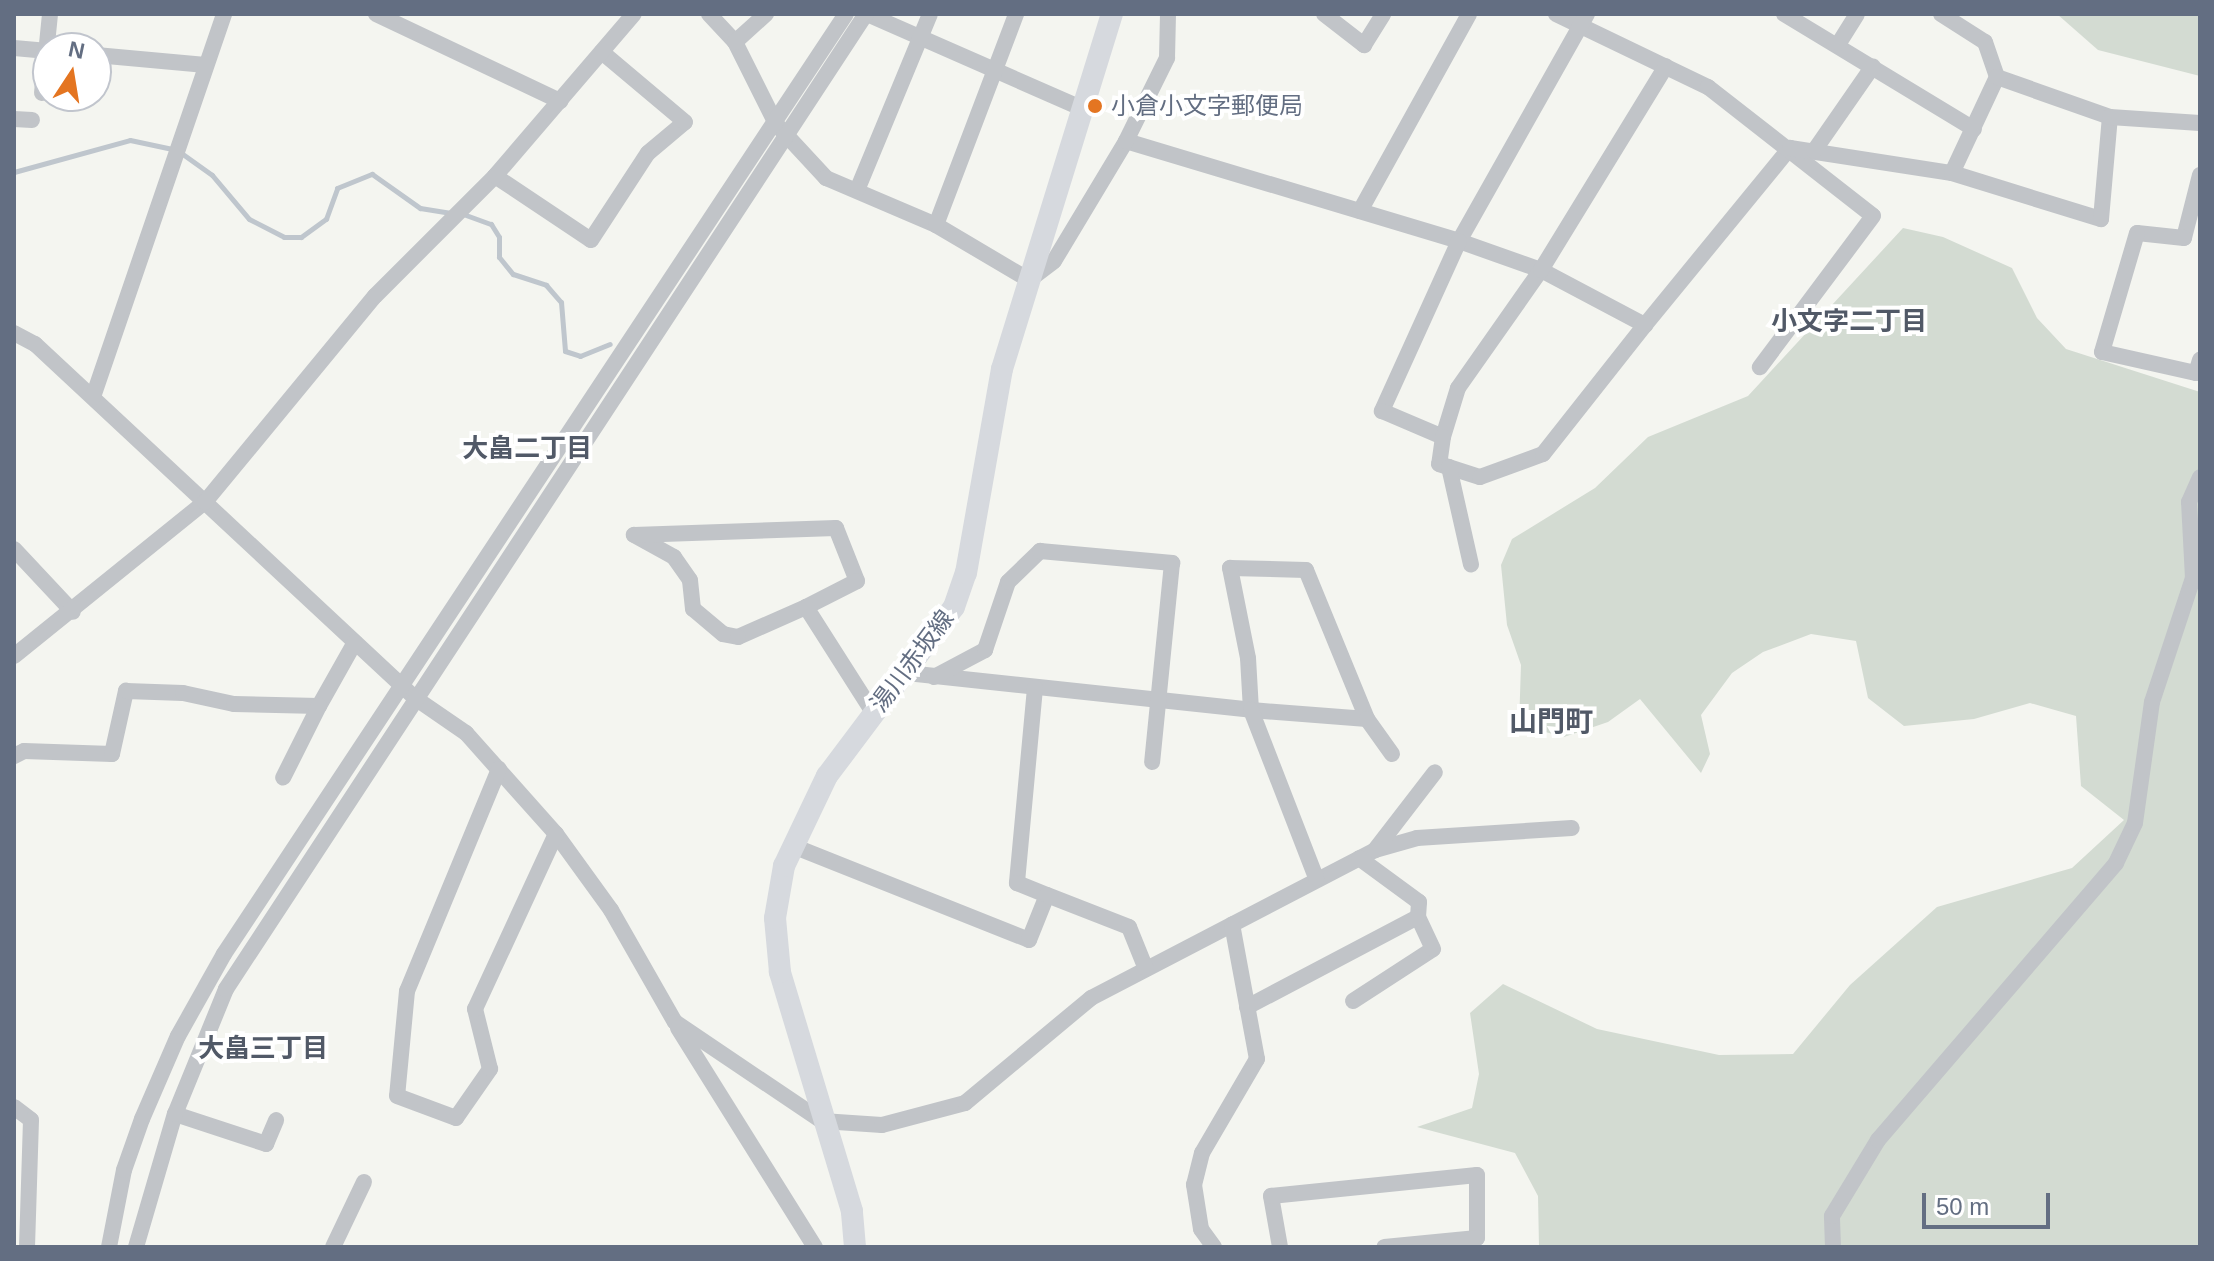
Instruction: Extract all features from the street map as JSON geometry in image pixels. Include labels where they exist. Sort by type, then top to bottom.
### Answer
[{"type":"main road","name":"湯川赤坂線","points":[[855,1247],[852,1211],[822,1121],[779,958],[775,918],[793,846],[827,776],[954,607],[966,573],[1002,369],[1112,14]]},
{"type":"street","points":[[93,397],[224,14]]},
{"type":"street","points":[[376,14],[560,101]]},
{"type":"street","points":[[14,656],[73,612],[205,502],[375,296],[495,176],[634,14]]},
{"type":"street","points":[[709,14],[735,42],[782,130],[826,178],[858,188],[936,225],[1029,280],[1054,261],[1126,141],[1167,58],[1168,14]]},
{"type":"street","points":[[735,42],[766,14]]},
{"type":"street","points":[[782,130],[846,14]]},
{"type":"street","points":[[109,1247],[124,1170],[178,1036],[231,942],[409,692],[782,130],[866,14],[1083,109]]},
{"type":"street","points":[[858,188],[924,39],[930,14]]},
{"type":"street","points":[[936,225],[1016,14]]},
{"type":"street","points":[[1324,14],[1364,45],[1383,14]]},
{"type":"street","points":[[1360,211],[1469,14]]},
{"type":"street","points":[[1556,14],[1584,19],[1708,87],[1790,148],[1873,216],[1760,367]]},
{"type":"street","points":[[1784,14],[1839,43],[1974,129]]},
{"type":"street","points":[[1839,43],[1857,14]]},
{"type":"street","points":[[1941,14],[1985,42],[1997,77],[1952,173]]},
{"type":"street","points":[[1443,437],[1382,411],[1459,241],[1584,19]]},
{"type":"street","points":[[495,176],[591,240],[648,153],[685,122],[602,52]]},
{"type":"street","points":[[112,56],[206,65]]},
{"type":"street","points":[[1666,66],[1541,270],[1458,388],[1443,437],[1439,464],[1480,477],[1543,454],[1790,148]]},
{"type":"street","points":[[1814,151],[1873,66]]},
{"type":"street","points":[[1997,77],[2110,117],[2200,123]]},
{"type":"street","points":[[1790,148],[1952,173],[2101,219],[2110,117]]},
{"type":"street","points":[[14,119],[32,120]]},
{"type":"street","points":[[1126,141],[1459,241],[1541,270],[1645,325]]},
{"type":"street","points":[[2200,175],[2184,238],[2137,233],[2102,352],[2196,373],[2200,360]]},
{"type":"street","points":[[14,333],[35,344],[409,692],[466,733],[556,834],[611,910],[675,1022],[815,1247]]},
{"type":"street","points":[[1449,467],[1471,565]]},
{"type":"street","points":[[1833,1247],[1832,1216],[1878,1140],[2116,863],[2135,823],[2152,702],[2193,578],[2189,502],[2200,477]]},
{"type":"street","points":[[836,528],[857,581],[806,607],[738,637],[723,634],[693,609],[690,580],[674,557],[634,535],[836,528]]},
{"type":"street","points":[[14,549],[73,612]]},
{"type":"street","points":[[934,677],[985,650],[1008,582],[1040,551],[1172,563],[1152,762]]},
{"type":"street","points":[[1316,878],[1251,710],[1248,658],[1230,568],[1306,570],[1367,719],[1392,754]]},
{"type":"street","points":[[806,607],[873,712]]},
{"type":"street","points":[[283,778],[355,642]]},
{"type":"street","points":[[907,673],[1158,701],[1367,719]]},
{"type":"street","points":[[1035,688],[1017,883],[1129,927],[1146,969]]},
{"type":"street","points":[[14,756],[24,751],[112,754],[126,691],[183,693],[234,704],[319,706]]},
{"type":"street","points":[[136,1247],[175,1114],[226,989],[409,692]]},
{"type":"street","points":[[499,769],[407,991],[397,1096],[456,1118],[490,1069],[475,1009],[556,834]]},
{"type":"street","points":[[1375,850],[1435,772]]},
{"type":"street","points":[[675,1022],[822,1121],[882,1125],[965,1103],[1091,998],[1316,878],[1375,850],[1417,838],[1572,828]]},
{"type":"street","points":[[793,846],[1029,940],[1047,895]]},
{"type":"street","points":[[1353,1001],[1433,949],[1418,917],[1419,902],[1359,858]]},
{"type":"street","points":[[1247,1007],[1418,917]]},
{"type":"street","points":[[1214,1247],[1201,1229],[1194,1185],[1202,1153],[1257,1059],[1232,924]]},
{"type":"street","points":[[14,1107],[31,1120],[27,1247]]},
{"type":"street","points":[[175,1114],[266,1144],[276,1120]]},
{"type":"street","points":[[1280,1247],[1271,1196],[1477,1175],[1477,1238],[1384,1247]]},
{"type":"street","points":[[333,1247],[364,1182]]},
{"type":"shaded area","points":[[2057,14],[2200,14],[2200,76],[2098,50]]},
{"type":"shaded area","points":[[1903,228],[1943,237],[2012,268],[2037,318],[2066,349],[2200,392],[2200,1247],[1539,1247],[1538,1196],[1515,1153],[1417,1127],[1472,1108],[1479,1074],[1470,1013],[1503,984],[1597,1029],[1719,1055],[1793,1054],[1850,985],[1937,907],[2072,868],[2124,820],[2081,786],[2076,716],[2030,703],[1974,719],[1904,726],[1868,698],[1856,641],[1811,634],[1763,652],[1732,673],[1701,715],[1710,754],[1701,773],[1640,699],[1608,722],[1564,737],[1519,725],[1521,665],[1507,625],[1501,565],[1512,539],[1595,488],[1648,437],[1748,396]]},
{"type":"waterway","points":[[14,172],[130,140],[177,150],[212,175],[249,219],[284,237],[301,237],[326,219],[337,188],[372,174],[420,208],[453,213]]},
{"type":"waterway","points":[[463,214],[491,224],[499,237],[499,257],[513,274],[546,285],[561,302],[565,351],[580,356],[610,344]]},
{"type":"place","name":"小倉小文字郵便局","points":[[1095,106]]},
{"type":"district","name":"小文字二丁目","points":[[1849,322]]},
{"type":"district","name":"大畠二丁目","points":[[527,449]]},
{"type":"district","name":"山門町","points":[[1551,722]]},
{"type":"district","name":"大畠三丁目","points":[[263,1049]]}]
